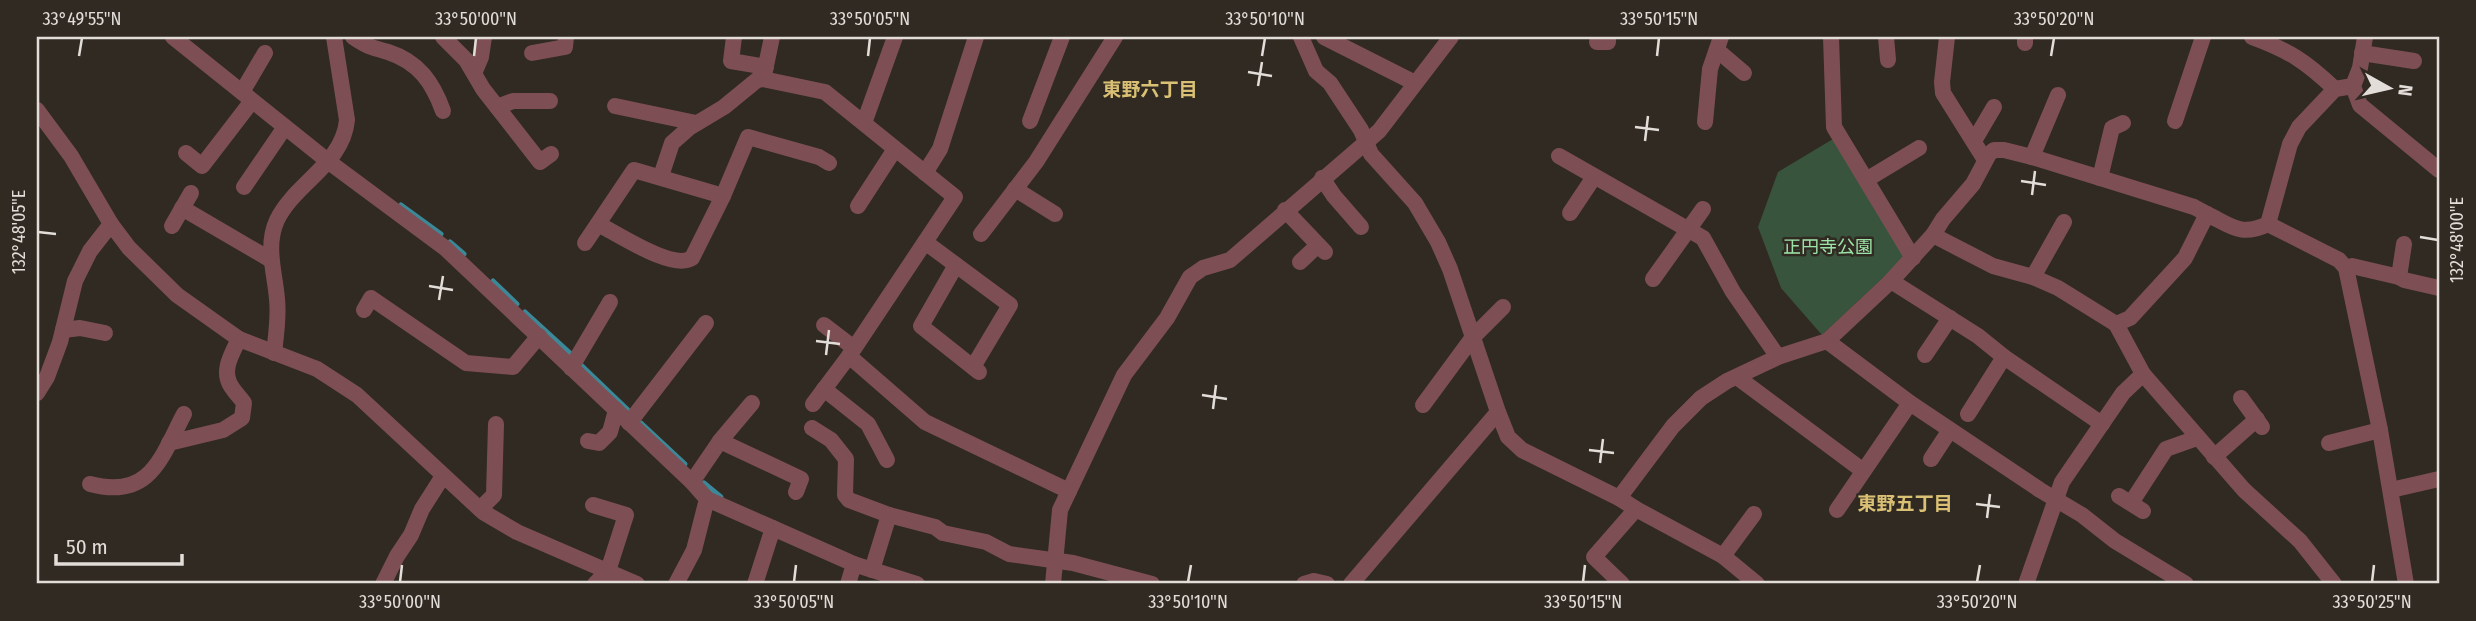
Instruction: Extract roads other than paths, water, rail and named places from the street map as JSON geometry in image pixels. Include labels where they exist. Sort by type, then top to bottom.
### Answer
[{"type":"street","points":[[173,37],[329,162],[445,248],[707,499],[854,564],[917,584]]},
{"type":"street","points":[[274,353],[277,300],[271,260],[272,239],[277,220],[290,200],[329,162],[346,132],[334,37]]},
{"type":"street","points":[[353,37],[373,50],[388,52],[410,63],[425,74],[435,89],[443,111]]},
{"type":"street","points":[[443,37],[475,71],[483,89],[540,162],[551,154]]},
{"type":"street","points":[[475,71],[481,57],[484,37]]},
{"type":"street","points":[[532,53],[565,47],[566,37]]},
{"type":"street","points":[[734,37],[731,61],[825,92],[955,197],[852,352],[813,404]]},
{"type":"street","points":[[661,176],[672,143],[696,123],[724,107],[764,73],[772,37]]},
{"type":"street","points":[[864,123],[895,37]]},
{"type":"street","points":[[925,173],[940,149],[976,37]]},
{"type":"street","points":[[1030,121],[1062,37]]},
{"type":"street","points":[[981,234],[1036,162],[1115,37]]},
{"type":"street","points":[[1301,37],[1316,71],[1330,83],[1361,130],[1371,154],[1415,202],[1438,242],[1450,269],[1508,437],[1522,450],[1619,498],[1723,556],[1757,584]]},
{"type":"street","points":[[1324,37],[1415,83]]},
{"type":"street","points":[[1053,584],[1053,561],[1060,510],[1124,374],[1161,328],[1190,277],[1203,268],[1230,260],[1379,131],[1451,37]]},
{"type":"street","points":[[1831,37],[1834,127],[1913,258]]},
{"type":"street","points":[[1886,37],[1888,60]]},
{"type":"street","points":[[1947,37],[1943,93],[1985,160]]},
{"type":"street","points":[[2175,121],[2203,37]]},
{"type":"street","points":[[2252,37],[2288,51],[2335,89]]},
{"type":"street","points":[[2365,37],[2353,86],[2360,105],[2439,170]]},
{"type":"street","points":[[1705,122],[1710,69],[1719,44],[1744,73]]},
{"type":"street","points":[[186,153],[202,166],[247,96],[265,53]]},
{"type":"street","points":[[2362,53],[2414,61]]},
{"type":"street","points":[[1619,498],[1673,426],[1701,398],[1737,376],[1778,357],[1827,341],[1913,258],[1973,184],[1985,160],[1994,150],[2032,157],[2194,207],[2245,231],[2255,230],[2268,224],[2290,144],[2299,127],[2335,89],[2353,86]]},
{"type":"street","points":[[2032,157],[2058,94]]},
{"type":"street","points":[[497,107],[513,101],[550,101]]},
{"type":"street","points":[[615,106],[696,123]]},
{"type":"street","points":[[1974,141],[1994,107]]},
{"type":"street","points":[[37,110],[71,156],[111,224],[129,248],[177,295],[239,339],[317,369],[357,395],[480,509],[517,532],[637,584]]},
{"type":"street","points":[[2100,178],[2112,128],[2123,123]]},
{"type":"street","points":[[244,187],[285,127]]},
{"type":"street","points":[[598,224],[654,254],[686,262],[692,258],[723,196],[748,137],[819,157],[828,163]]},
{"type":"street","points":[[1866,180],[1919,148]]},
{"type":"street","points":[[858,206],[895,149]]},
{"type":"street","points":[[1559,156],[1703,238],[1733,292],[1778,357]]},
{"type":"street","points":[[585,243],[634,170],[723,196]]},
{"type":"street","points":[[1570,213],[1594,177]]},
{"type":"street","points":[[1322,178],[1361,227]]},
{"type":"street","points":[[1015,189],[1055,214]]},
{"type":"street","points":[[172,226],[191,193]]},
{"type":"street","points":[[183,208],[271,260]]},
{"type":"street","points":[[1653,279],[1703,209]]},
{"type":"street","points":[[1285,210],[1321,248],[1300,262]]},
{"type":"street","points":[[2116,324],[2130,318],[2185,258],[2207,214]]},
{"type":"street","points":[[2033,277],[2064,222]]},
{"type":"street","points":[[37,393],[47,377],[75,281],[90,251],[111,224]]},
{"type":"street","points":[[2268,224],[2339,260],[2346,268],[2380,429],[2406,584]]},
{"type":"street","points":[[1933,235],[1993,266],[2033,277],[2069,294],[2116,324],[2143,374],[2244,490],[2300,541],[2334,584]]},
{"type":"street","points":[[925,242],[1010,305],[976,369],[921,326],[956,265]]},
{"type":"street","points":[[2399,277],[2404,244]]},
{"type":"street","points":[[2346,268],[2352,266],[2439,288]]},
{"type":"street","points":[[1891,281],[1978,335],[2004,357],[2102,424]]},
{"type":"street","points":[[363,310],[371,298],[466,363],[513,367],[538,336]]},
{"type":"street","points":[[571,368],[610,302]]},
{"type":"street","points":[[1423,405],[1473,337],[1503,307]]},
{"type":"street","points":[[1925,355],[1950,318]]},
{"type":"street","points":[[629,422],[706,323]]},
{"type":"street","points":[[824,325],[852,352],[896,408],[1069,491]]},
{"type":"street","points":[[62,330],[80,328],[105,333]]},
{"type":"street","points":[[169,443],[223,430],[242,418],[244,403],[233,389],[227,370],[229,359],[239,339]]},
{"type":"street","points":[[1827,341],[1910,403],[2082,515],[2166,579],[2186,584]]},
{"type":"street","points":[[1968,414],[2004,357]]},
{"type":"street","points":[[2026,584],[2055,499],[2071,467],[2123,393],[2143,374]]},
{"type":"street","points":[[1737,376],[1862,470]]},
{"type":"street","points":[[824,389],[868,424],[887,460]]},
{"type":"street","points":[[2214,457],[2259,423],[2241,398]]},
{"type":"street","points":[[692,482],[720,441],[752,403]]},
{"type":"street","points":[[1837,510],[1910,403]]},
{"type":"street","points":[[588,441],[599,443],[610,432],[616,410]]},
{"type":"street","points":[[1351,584],[1498,412]]},
{"type":"street","points":[[90,484],[105,488],[123,488],[136,483],[155,469],[184,414]]},
{"type":"street","points":[[480,509],[494,495],[496,424]]},
{"type":"street","points":[[812,428],[831,440],[846,459],[844,483],[845,495],[849,500],[935,527],[943,533],[986,542],[1009,554],[1053,561],[1107,578],[1152,584]]},
{"type":"street","points":[[2329,443],[2380,429]]},
{"type":"street","points":[[1931,459],[1950,430]]},
{"type":"street","points":[[2131,503],[2166,449],[2197,438]]},
{"type":"street","points":[[720,441],[801,479],[796,492]]},
{"type":"street","points":[[383,584],[443,475]]},
{"type":"street","points":[[2391,490],[2439,479]]},
{"type":"street","points":[[676,584],[694,550],[707,499]]},
{"type":"street","points":[[593,505],[626,515],[608,571],[595,584]]},
{"type":"street","points":[[1622,584],[1594,557],[1636,509]]},
{"type":"street","points":[[1723,556],[1754,514]]},
{"type":"street","points":[[872,570],[890,515]]},
{"type":"street","points":[[755,584],[773,528]]},
{"type":"street","points":[[848,584],[854,564]]},
{"type":"street","points":[[1304,584],[1314,581],[1327,584]]},
{"type":"waterway","points":[[401,205],[441,234]]},
{"type":"waterway","points":[[450,242],[464,254]]},
{"type":"waterway","points":[[493,281],[517,304]]},
{"type":"waterway","points":[[525,312],[570,353]]},
{"type":"waterway","points":[[580,364],[628,410]]},
{"type":"waterway","points":[[641,423],[685,464]]},
{"type":"waterway","points":[[704,483],[721,497]]},
{"type":"district","name":"東野六丁目","points":[[1150,89]]},
{"type":"district","name":"東野五丁目","points":[[1905,503]]},
{"type":"park label","name":"正円寺公園","points":[[1828,247]]}]
